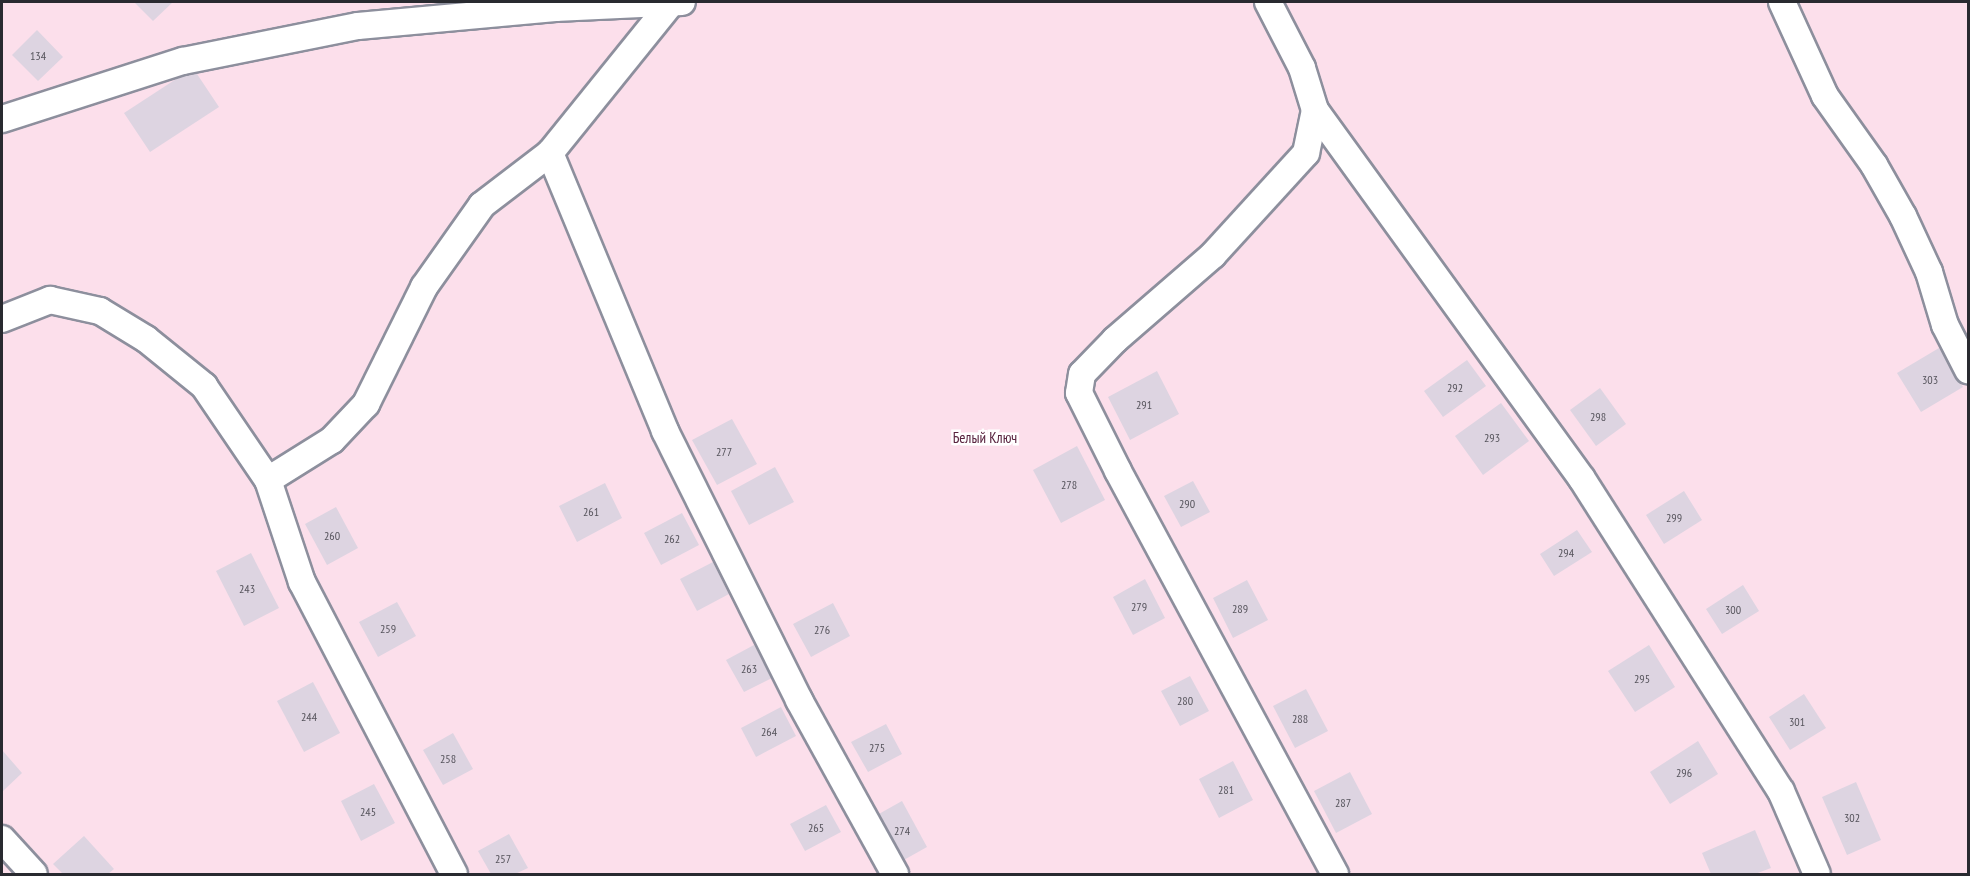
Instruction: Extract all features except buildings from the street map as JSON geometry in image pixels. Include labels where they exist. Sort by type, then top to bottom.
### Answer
[{"type":"lane","points":[[2,119],[183,61],[358,26],[552,5],[675,2]]},
{"type":"lane","points":[[268,480],[332,440],[366,404],[424,287],[482,205],[550,153],[675,2]]},
{"type":"lane","points":[[1268,2],[1302,68],[1315,110],[1582,479],[1781,791],[1817,874]]},
{"type":"lane","points":[[1782,2],[1825,96],[1874,165],[1903,216],[1929,272],[1945,326],[1968,370]]},
{"type":"lane","points":[[1315,110],[1306,153],[1212,255],[1115,340],[1082,374],[1078,393],[1335,874]]},
{"type":"lane","points":[[550,153],[665,431],[799,700],[895,874]]},
{"type":"lane","points":[[2,319],[50,300],[100,311],[146,339],[204,386],[268,480],[302,582],[453,874]]},
{"type":"lane","points":[[2,839],[34,874]]},
{"type":"green space","name":"Белый Ключ","points":[[2,2],[1968,2],[1968,874],[2,874]]}]
